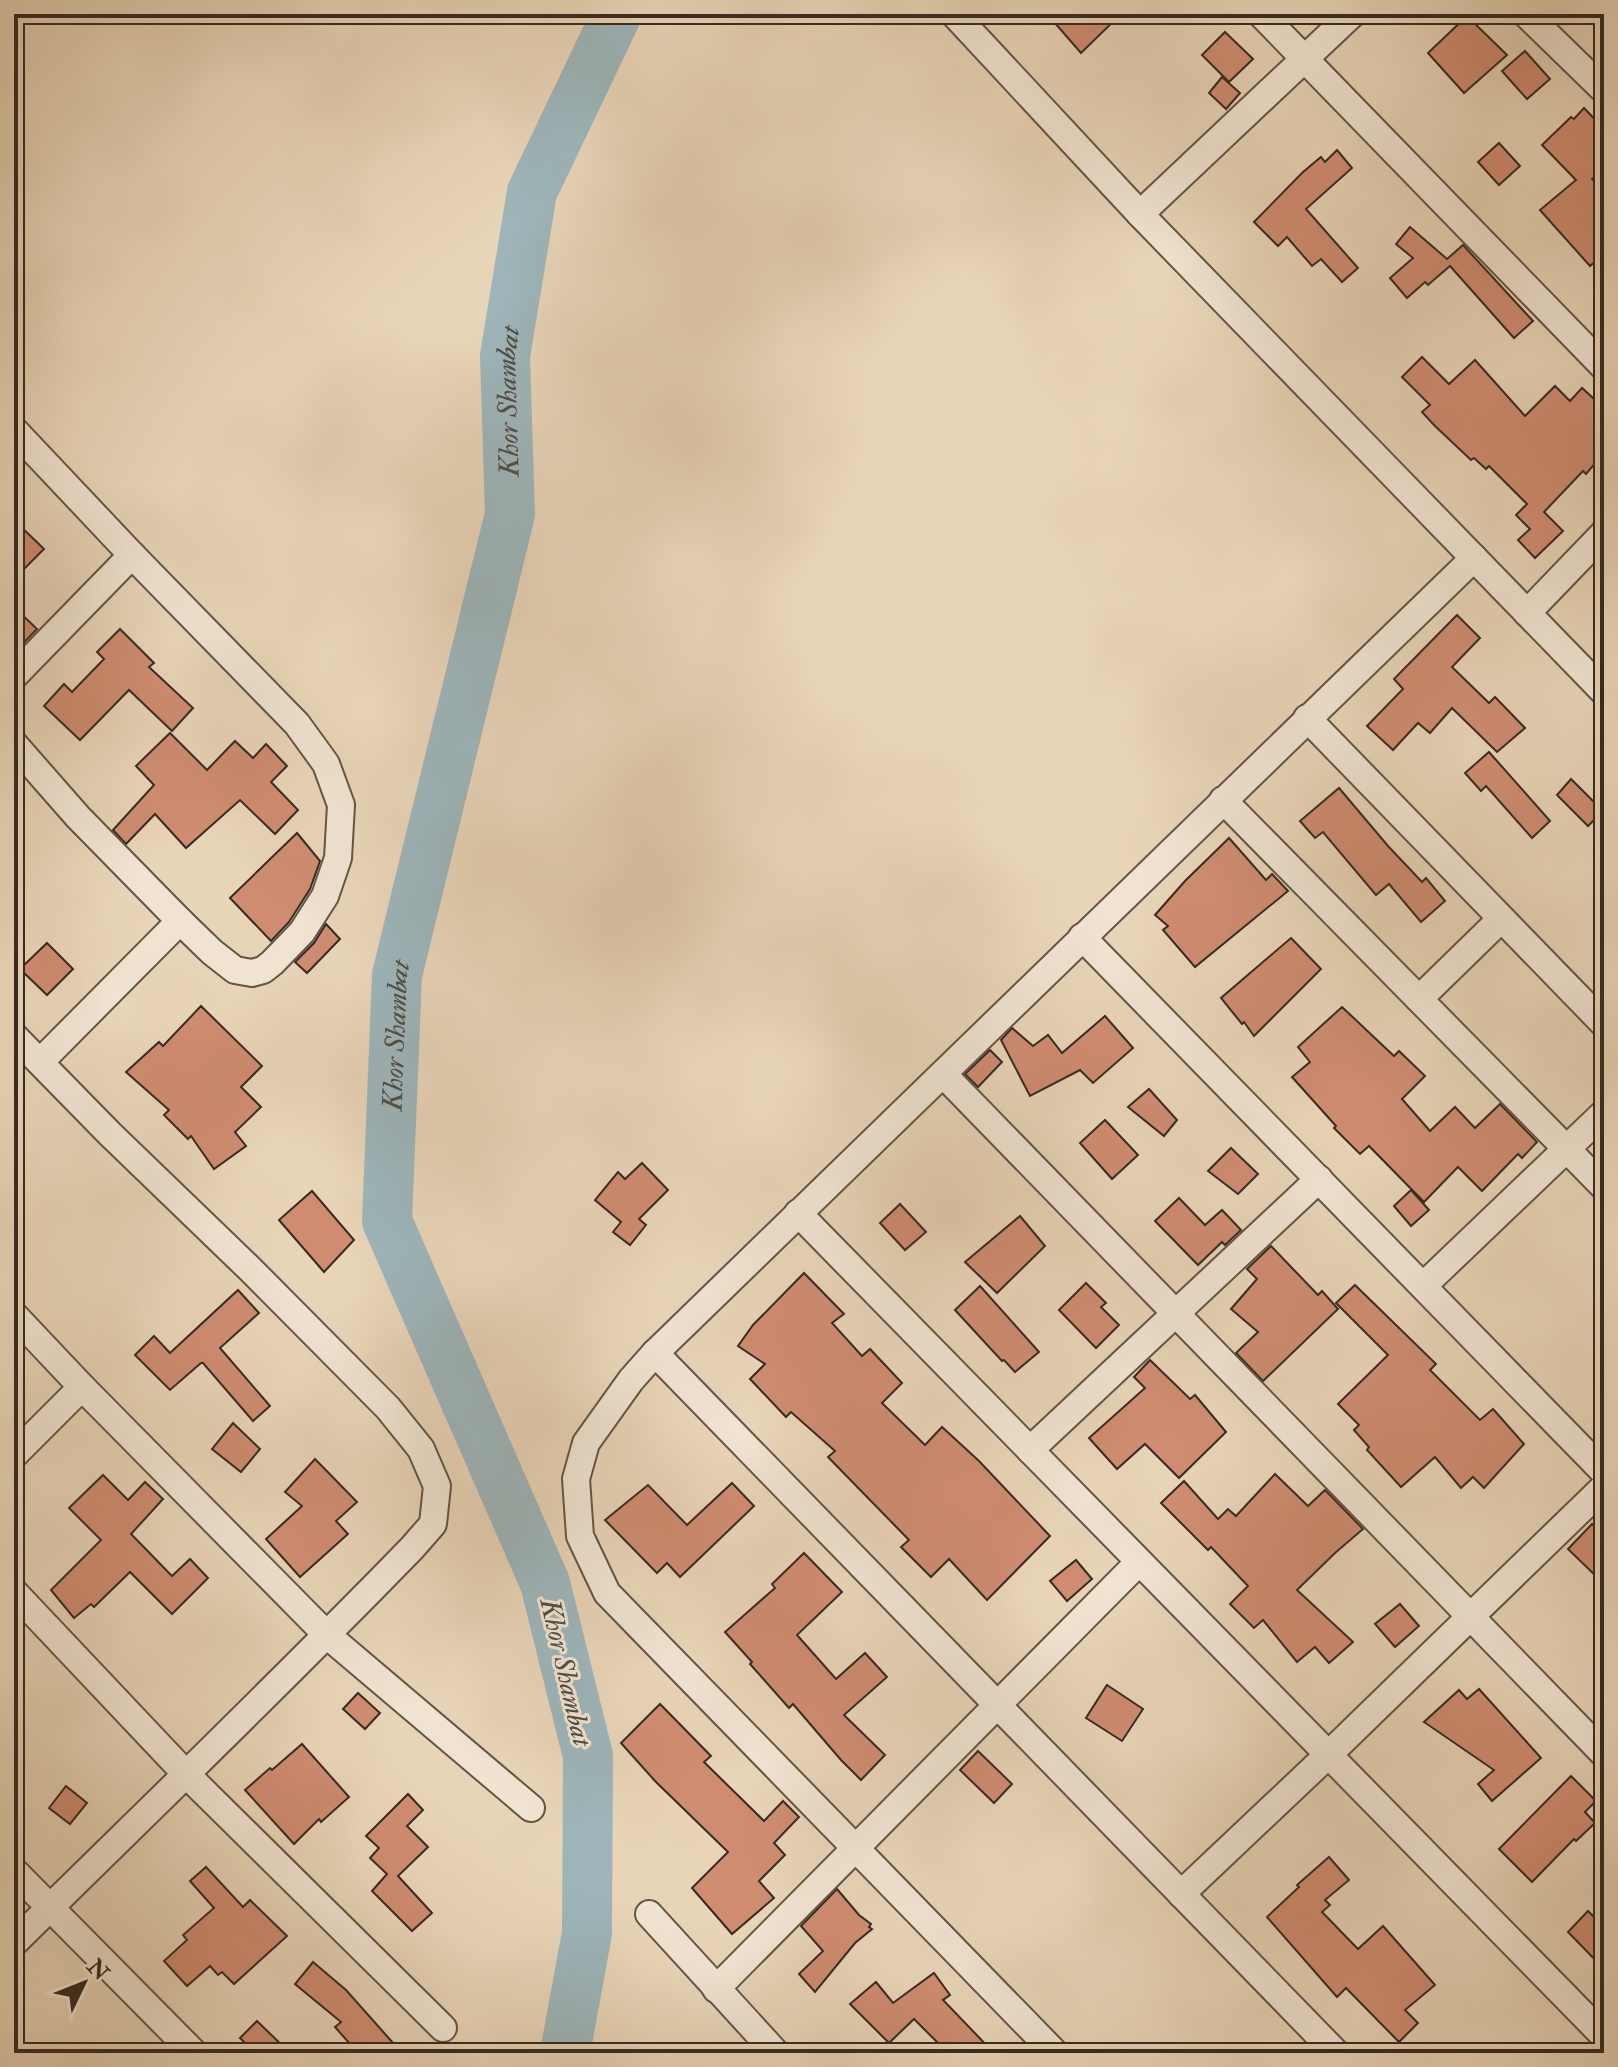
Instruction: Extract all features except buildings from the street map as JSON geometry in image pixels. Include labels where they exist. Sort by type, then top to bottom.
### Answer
[{"type":"street","points":[[954,14],[1140,214],[1604,692]]},
{"type":"street","points":[[1261,14],[1604,367]]},
{"type":"street","points":[[1140,214],[1352,14]]},
{"type":"street","points":[[1526,14],[1604,90]]},
{"type":"street","points":[[14,430],[297,724],[326,764],[341,805],[338,858],[325,896],[302,932],[263,970],[252,973],[235,970],[180,921],[78,817],[14,744]]},
{"type":"street","points":[[1527,613],[1604,533]]},
{"type":"street","points":[[14,676],[132,555]]},
{"type":"street","points":[[1055,2053],[607,1593],[580,1536],[576,1479],[586,1443],[631,1380],[655,1353],[1474,558]]},
{"type":"street","points":[[1307,718],[1604,1024]]},
{"type":"street","points":[[1223,800],[1604,1187]]},
{"type":"street","points":[[1419,999],[1501,919]]},
{"type":"street","points":[[40,1062],[180,921]]},
{"type":"street","points":[[1082,937],[1604,1472]]},
{"type":"street","points":[[14,1036],[388,1408],[421,1449],[437,1486],[433,1524],[412,1548],[273,1691],[14,1943]]},
{"type":"street","points":[[943,1074],[1604,1754]]},
{"type":"street","points":[[1423,1286],[1604,1113]]},
{"type":"street","points":[[1030,1450],[1319,1179]]},
{"type":"street","points":[[798,1213],[1604,2036]]},
{"type":"street","points":[[14,1315],[327,1635],[531,1808]]},
{"type":"street","points":[[655,1353],[1333,2052]]},
{"type":"street","points":[[14,1455],[82,1387]]},
{"type":"street","points":[[1181,1894],[1604,1487]]},
{"type":"street","points":[[716,1989],[1139,1562]]},
{"type":"street","points":[[14,1592],[186,1774],[443,2028]]},
{"type":"street","points":[[14,1871],[194,2053]]},
{"type":"street","points":[[649,1914],[776,2053]]},
{"type":"waterway","name":"Khor Shambat","points":[[565,2053],[587,1933],[588,1756],[545,1583],[387,1221],[397,975],[510,514],[505,356],[532,192],[617,14]]}]
